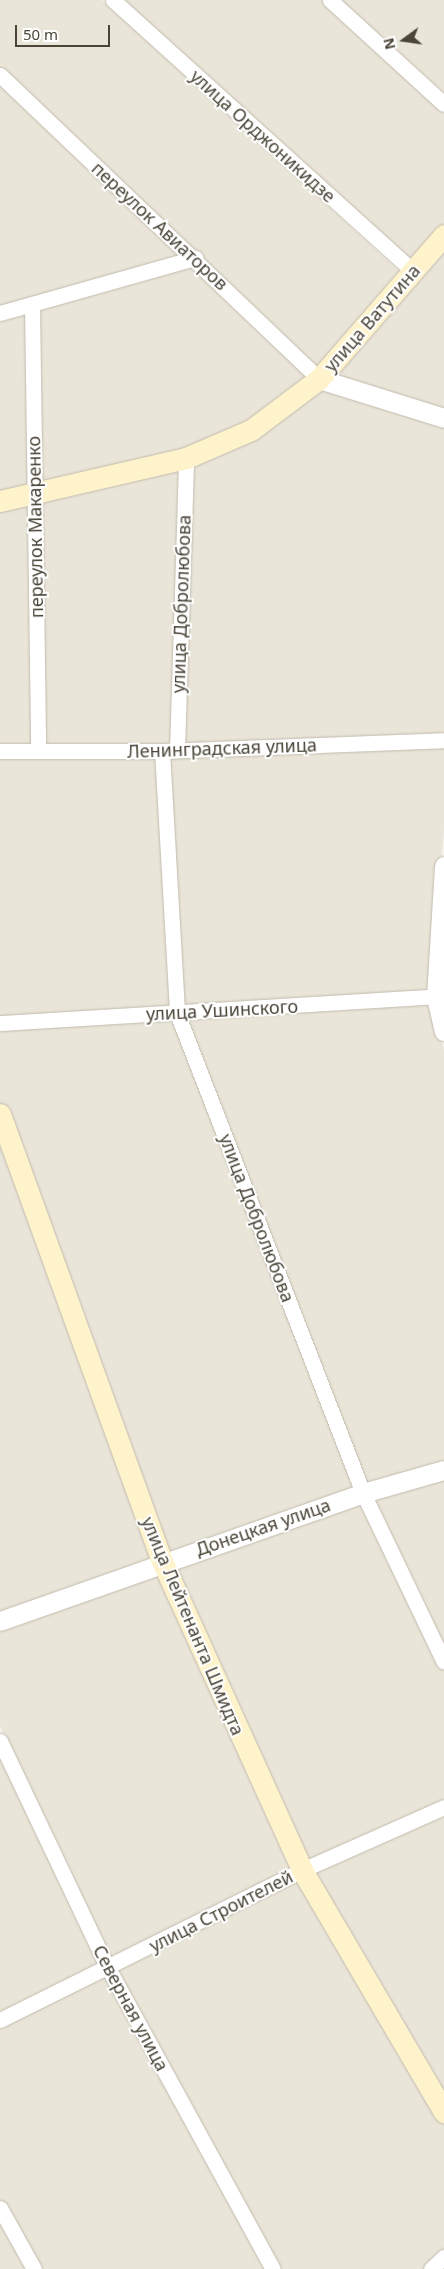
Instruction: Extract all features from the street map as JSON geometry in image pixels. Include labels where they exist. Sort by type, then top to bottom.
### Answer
[{"type":"main road","name":"улица Ватутина","points":[[0,501],[186,458],[251,430],[319,379],[444,235]]},
{"type":"main road","name":"улица Лейтенанта Шмидта","points":[[0,1114],[162,1561],[302,1870],[444,2112]]},
{"type":"street","name":"улица Орджоникидзе","points":[[113,0],[413,271]]},
{"type":"street","points":[[330,0],[444,104]]},
{"type":"street","name":"переулок Авиаторов","points":[[0,75],[195,258],[319,379]]},
{"type":"street","points":[[0,312],[195,258]]},
{"type":"street","name":"переулок Макаренко","points":[[32,304],[38,751]]},
{"type":"street","points":[[319,379],[444,418]]},
{"type":"street","name":"улица Добролюбова","points":[[186,458],[170,751],[177,1013],[363,1492],[444,1662]]},
{"type":"street","name":"Ленинградская улица","points":[[0,751],[170,751],[444,740]]},
{"type":"street","points":[[444,866],[440,997],[444,1031]]},
{"type":"street","name":"улица Ушинского","points":[[0,1023],[440,997]]},
{"type":"street","name":"Донецкая улица","points":[[0,1621],[162,1561],[363,1492],[444,1470]]},
{"type":"street","name":"Северная улица","points":[[0,1741],[108,1968],[274,2269]]},
{"type":"street","name":"улица Строителей","points":[[0,2020],[302,1870],[444,1807]]},
{"type":"street","points":[[0,2208],[34,2269]]},
{"type":"street","points":[[431,2269],[444,2258]]},
{"type":"shaded area","points":[[0,0],[102,0],[402,274],[318,370],[0,70]]},
{"type":"shaded area","points":[[117,0],[326,0],[444,108],[444,231],[413,267]]},
{"type":"shaded area","points":[[341,0],[444,0],[444,93]]},
{"type":"shaded area","points":[[0,80],[187,256],[0,309]]},
{"type":"shaded area","points":[[444,238],[444,416],[321,378]]},
{"type":"shaded area","points":[[192,263],[311,378],[248,424],[182,453],[39,487],[37,307]]},
{"type":"shaded area","points":[[29,307],[31,492],[0,499],[0,315]]},
{"type":"shaded area","points":[[321,384],[444,422],[444,733],[181,747],[189,460]]},
{"type":"shaded area","points":[[183,461],[174,747],[41,749],[37,495]]},
{"type":"shaded area","points":[[31,498],[33,744],[0,745],[0,505]]},
{"type":"shaded area","points":[[444,744],[444,830],[431,993],[182,1009],[168,754]]},
{"type":"shaded area","points":[[0,754],[159,754],[173,1010],[0,1020]]},
{"type":"shaded area","points":[[433,1001],[444,1051],[444,1655],[368,1494],[182,1016]]},
{"type":"shaded area","points":[[174,1018],[362,1498],[444,1668],[444,1805],[303,1867],[164,1562],[0,1103],[0,1027]]},
{"type":"shaded area","points":[[0,1126],[157,1559],[0,1618]]},
{"type":"shaded area","points":[[161,1563],[300,1869],[110,1963],[0,1726],[0,1624]]},
{"type":"shaded area","points":[[0,1753],[99,1967],[0,2013]]},
{"type":"shaded area","points":[[444,1810],[444,2105],[307,1870]]},
{"type":"shaded area","points":[[300,1875],[444,2120],[444,2253],[426,2269],[277,2269],[113,1969]]},
{"type":"shaded area","points":[[107,1974],[269,2269],[38,2269],[0,2200],[0,2024]]},
{"type":"shaded area","points":[[0,2213],[31,2269],[0,2269]]}]
